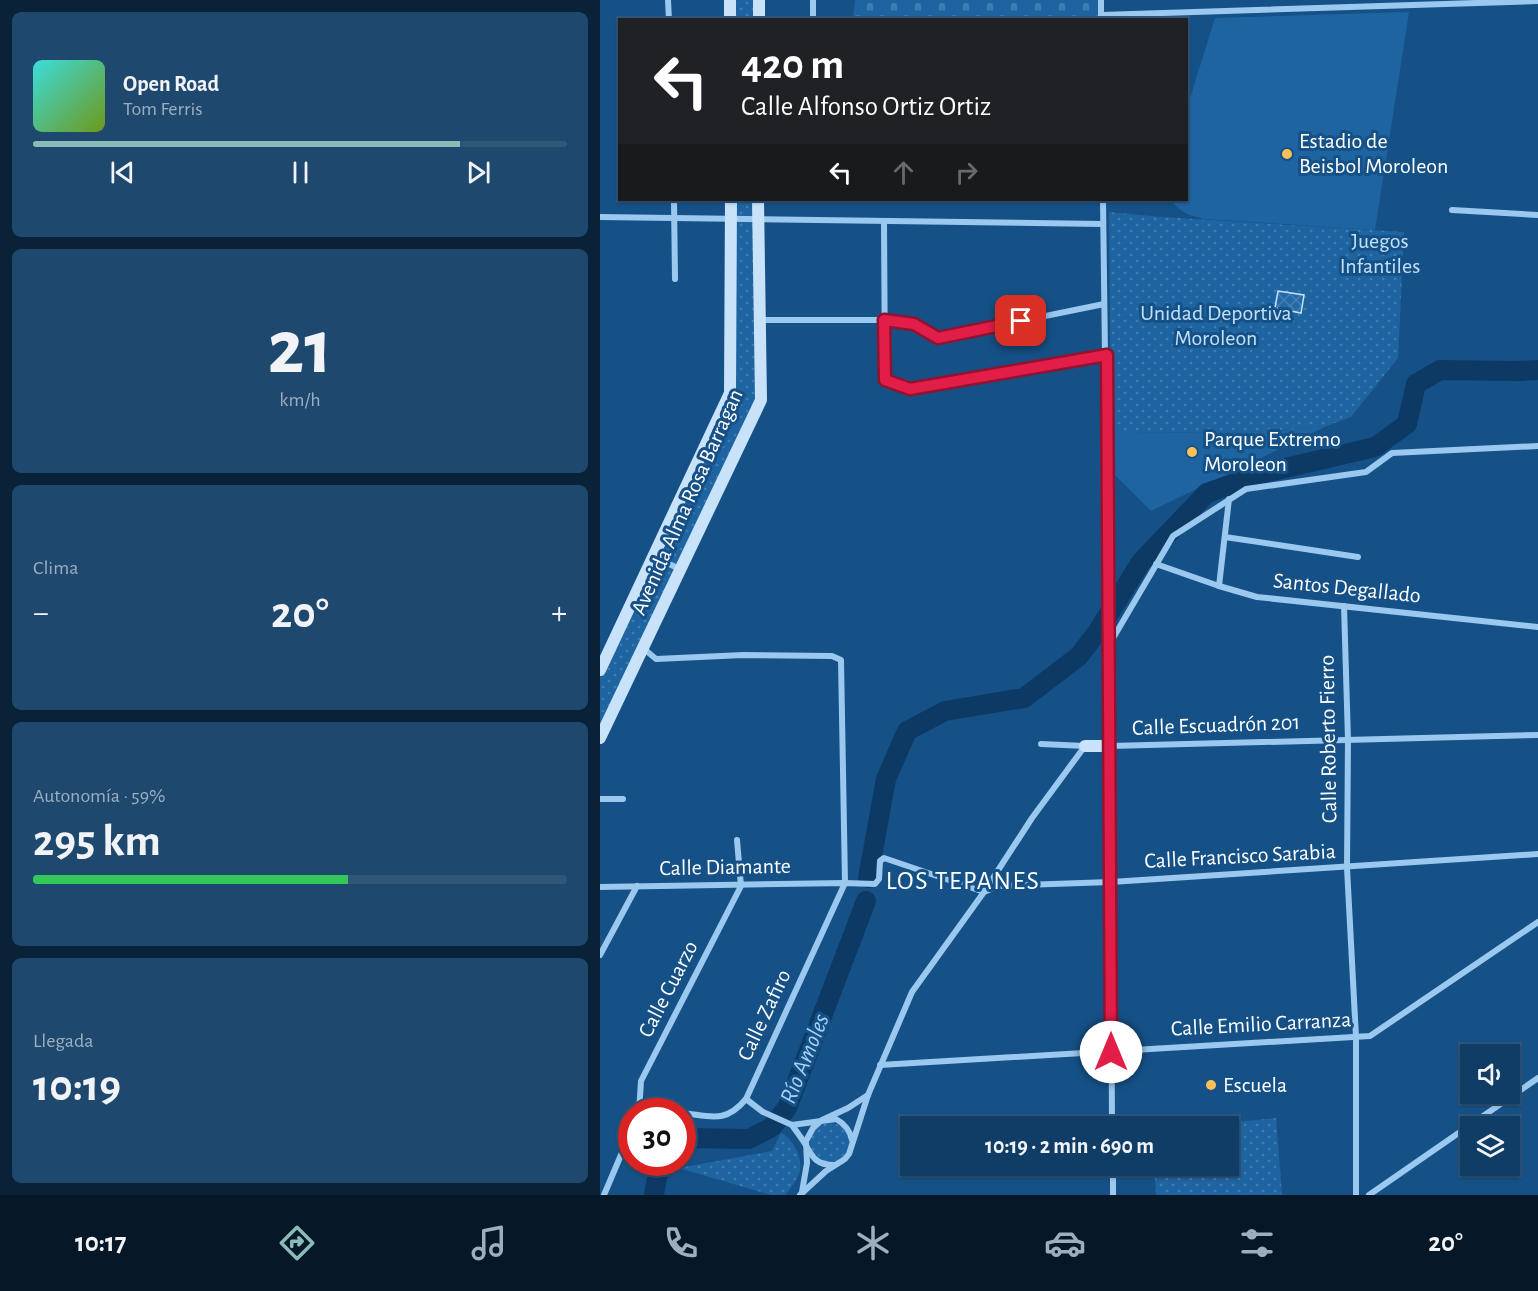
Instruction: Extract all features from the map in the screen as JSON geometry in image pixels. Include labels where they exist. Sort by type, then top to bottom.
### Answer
[{"type":"street","points":[[668,0],[669,18]]},
{"type":"street","points":[[730,0],[730,18]]},
{"type":"street","points":[[759,0],[759,18]]},
{"type":"street","points":[[813,0],[813,18]]},
{"type":"street","points":[[1101,0],[1101,17],[1538,1]]},
{"type":"street","points":[[674,201],[675,279]]},
{"type":"street","name":"Avenida Alma Rosa Barragan","points":[[600,670],[730,393],[731,201]]},
{"type":"street","name":"Avenida Alma Rosa Barragan","points":[[600,738],[761,400],[758,201]]},
{"type":"street","points":[[1103,201],[1107,355],[1112,1116]]},
{"type":"street","points":[[1452,210],[1538,215]]},
{"type":"street","points":[[600,217],[1103,224]]},
{"type":"street","points":[[884,222],[885,380],[910,389],[1107,355]]},
{"type":"street","points":[[759,320],[884,320],[914,324],[938,338],[1104,304]]},
{"type":"street","points":[[1109,644],[1173,536],[1246,489],[1366,472],[1392,453],[1538,446]]},
{"type":"street","points":[[1219,586],[1228,499]]},
{"type":"street","points":[[1225,537],[1358,557]]},
{"type":"street","points":[[653,556],[682,570]]},
{"type":"street","name":"Santos Degallado","points":[[1156,564],[1257,597],[1538,627]]},
{"type":"street","name":"Calle Roberto Fierro","points":[[1344,606],[1348,740],[1347,868],[1356,1036],[1356,1195]]},
{"type":"street","points":[[643,648],[656,659],[743,655],[832,656],[841,660],[848,883]]},
{"type":"street","name":"Calle Escuadrón 201","points":[[1110,746],[1538,735]]},
{"type":"street","points":[[1041,744],[1110,746]]},
{"type":"street","points":[[801,1194],[826,1171],[845,1159],[852,1146],[880,1065],[912,992],[984,892],[1032,818],[1085,746]]},
{"type":"street","points":[[600,799],[623,799]]},
{"type":"street","points":[[737,840],[741,886]]},
{"type":"street","name":"Calle Francisco Sarabia","points":[[984,892],[998,886],[1111,882],[1538,854]]},
{"type":"street","name":"Calle Diamante","points":[[600,887],[875,884],[879,879],[880,861],[884,858],[984,892]]},
{"type":"street","name":"Calle Zafiro","points":[[696,1114],[720,1117],[735,1112],[746,1099],[848,883]]},
{"type":"street","points":[[600,955],[637,886]]},
{"type":"street","name":"Calle Cuarzo","points":[[640,1098],[641,1082],[741,886]]},
{"type":"street","name":"Calle Emilio Carranza","points":[[880,1065],[1370,1036],[1538,922]]},
{"type":"street","points":[[1369,1195],[1538,1078]]},
{"type":"street","points":[[801,1194],[807,1163],[807,1139],[813,1128],[822,1120],[848,1108],[868,1095]]},
{"type":"street","points":[[746,1099],[763,1112],[789,1124],[818,1162],[825,1165],[836,1164]]},
{"type":"street","points":[[789,1124],[836,1119],[850,1132],[852,1146]]},
{"type":"street","points":[[604,1195],[618,1162]]},
{"type":"street","points":[[1113,1176],[1113,1195]]},
{"type":"green space","points":[[730,0],[759,0],[759,18],[730,18]]},
{"type":"green space","points":[[855,0],[1101,0],[1101,18],[853,18]]},
{"type":"green space","name":"Estadio de Beisbol Moroleon","points":[[1409,12],[1375,230],[1205,219],[1186,213],[1172,201],[1188,201],[1188,105],[1215,18]]},
{"type":"green space","points":[[731,201],[758,201],[760,399],[600,740],[600,670],[730,393]]},
{"type":"green space","name":"Unidad Deportiva Moroleon","points":[[1109,212],[1404,232],[1398,358],[1351,417],[1327,426],[1251,432],[1111,433]]},
{"type":"green space","name":"Parque Extremo Moroleon","points":[[1327,426],[1151,511],[1111,471],[1111,433],[1251,432]]},
{"type":"green space","points":[[1276,1118],[1282,1195],[1156,1195],[1155,1176],[1239,1176],[1239,1122]]},
{"type":"green space","points":[[830,1123],[844,1129],[850,1143],[844,1157],[830,1163],[816,1157],[810,1143],[816,1129]]},
{"type":"green space","points":[[781,1133],[794,1145],[799,1156],[799,1174],[785,1195],[771,1195],[696,1173],[696,1165],[772,1151]]},
{"type":"building","points":[[1278,291],[1304,295],[1301,313],[1275,308]]},
{"type":"waterway","points":[[868,878],[886,779],[907,731],[945,711],[1024,698],[1079,656],[1098,631],[1141,562],[1207,493],[1268,472],[1375,447],[1407,424],[1416,384],[1440,370],[1538,370]]},
{"type":"waterway","name":"Río Amoles","points":[[696,1138],[749,1139],[772,1127],[787,1108],[866,901]]},
{"type":"waterway","name":"Río Amoles","points":[[654,1195],[657,1176]]},
{"type":"place","name":"Estadio de Beisbol Moroleon","points":[[1287,154]]},
{"type":"place","name":"Parque Extremo Moroleon","points":[[1192,452]]},
{"type":"place","name":"Escuela","points":[[1211,1085]]},
{"type":"district","name":"LOS TEPANES","points":[[963,881]]},
{"type":"route","points":[[1021,321],[938,338],[914,324],[884,320],[885,380],[910,389],[1107,355],[1111,1052]]},
{"type":"park label","name":"Juegos Infantiles","points":[[1380,254]]}]
